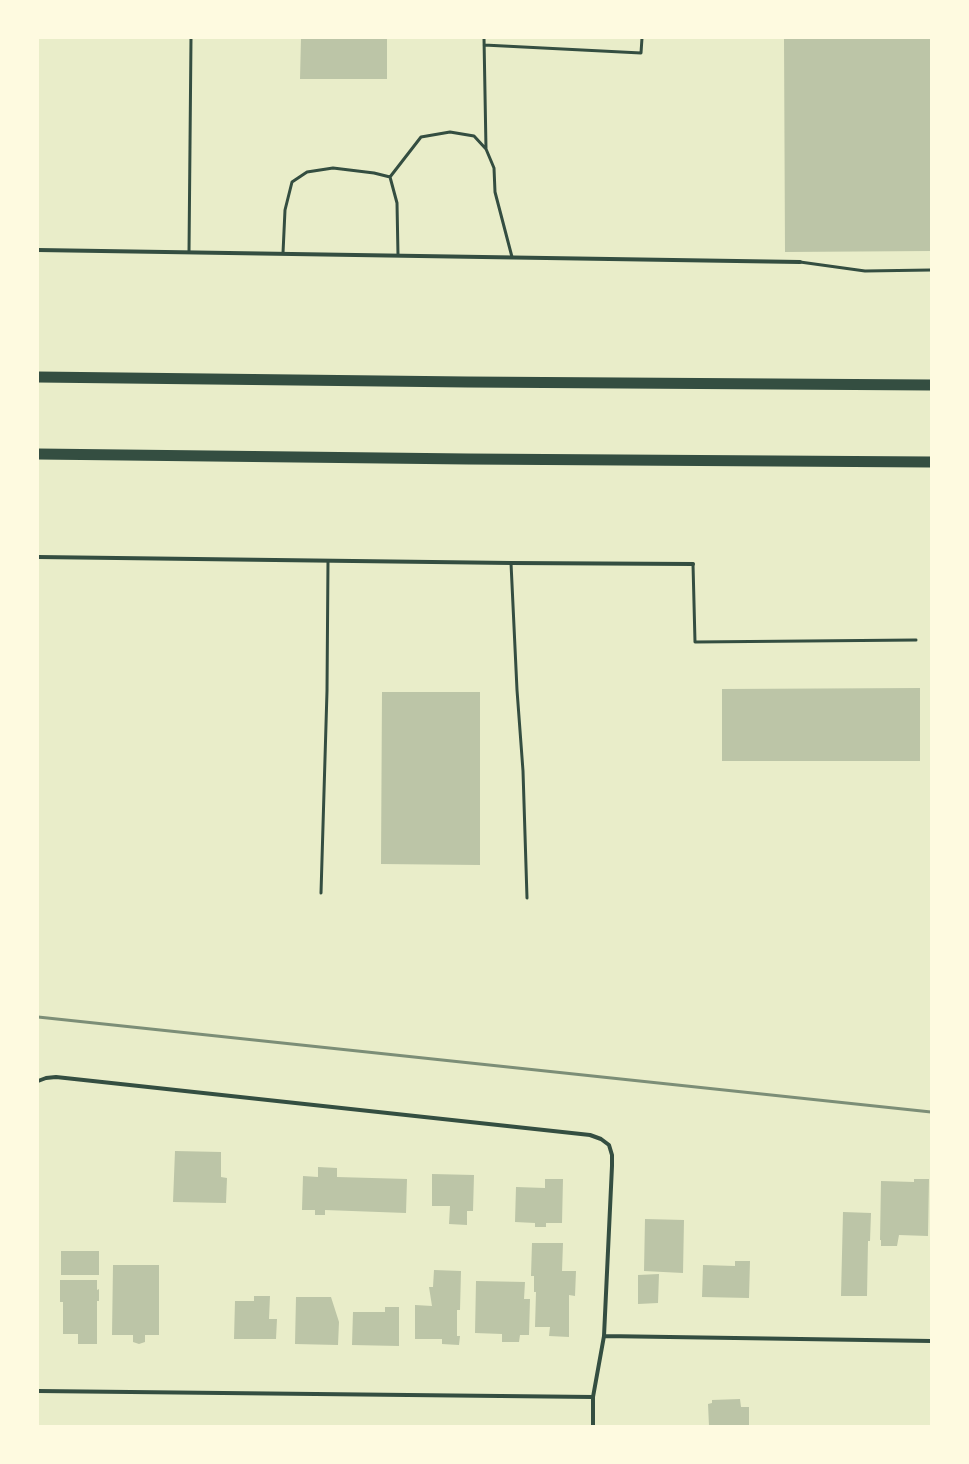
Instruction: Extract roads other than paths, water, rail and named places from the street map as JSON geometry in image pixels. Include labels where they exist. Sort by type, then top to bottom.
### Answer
[{"type":"highway","points":[[38,377],[931,385]]},
{"type":"highway","points":[[38,454],[931,462]]},
{"type":"street","points":[[38,250],[800,262]]},
{"type":"street","points":[[38,557],[693,564]]},
{"type":"street","points":[[38,1081],[56,1077],[582,1134],[601,1139],[609,1145],[612,1155],[612,1166],[604,1336],[593,1397],[593,1426]]},
{"type":"street","points":[[604,1336],[931,1341]]},
{"type":"street","points":[[38,1391],[593,1397]]},
{"type":"lane","points":[[189,252],[191,38]]},
{"type":"lane","points":[[484,38],[486,150]]},
{"type":"lane","points":[[484,46],[642,53],[642,38]]},
{"type":"lane","points":[[390,177],[421,137],[450,132],[474,136],[486,150],[494,168],[495,192],[512,258]]},
{"type":"lane","points":[[283,253],[285,210],[292,182],[307,172],[333,168],[374,173],[390,177]]},
{"type":"lane","points":[[390,177],[397,203],[398,256]]},
{"type":"lane","points":[[800,262],[865,271],[931,270]]},
{"type":"lane","points":[[321,893],[327,691],[328,561]]},
{"type":"lane","points":[[511,563],[517,690],[523,771],[527,898]]},
{"type":"lane","points":[[693,564],[695,642],[916,640]]},
{"type":"railway","points":[[38,1017],[931,1112]]}]
